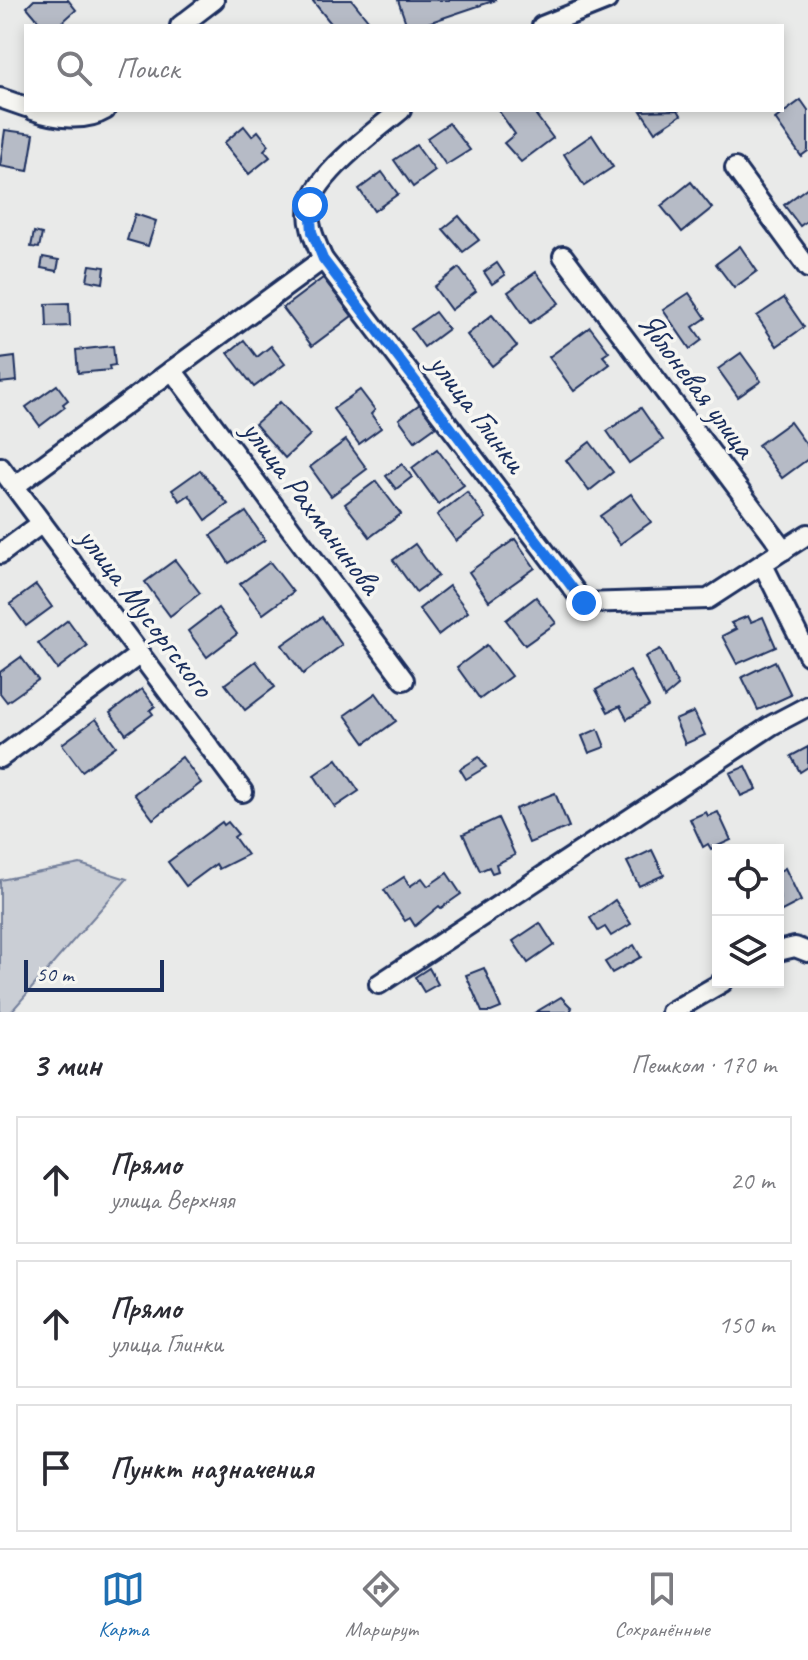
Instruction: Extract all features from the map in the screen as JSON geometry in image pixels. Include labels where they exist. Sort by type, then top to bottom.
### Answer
[{"type":"street","points":[[183,24],[214,0]]},
{"type":"street","points":[[547,24],[607,0]]},
{"type":"street","points":[[0,98],[24,106]]},
{"type":"street","points":[[39,112],[53,117],[95,116],[102,112]]},
{"type":"street","name":"улица Глинки","points":[[399,112],[362,143],[315,195],[310,205],[312,232],[323,259],[584,603],[708,599],[763,565]]},
{"type":"street","points":[[735,168],[808,268]]},
{"type":"street","name":"Яблоневая улица","points":[[563,256],[784,550]]},
{"type":"street","points":[[15,486],[323,259]]},
{"type":"street","name":"улица Рахманинова","points":[[172,370],[404,680]]},
{"type":"street","name":"улица Мусоргского","points":[[0,467],[243,792]]},
{"type":"street","points":[[0,554],[42,523]]},
{"type":"street","points":[[808,534],[763,565],[808,655]]},
{"type":"street","points":[[0,758],[140,654]]},
{"type":"street","points":[[379,984],[772,725],[808,706]]},
{"type":"street","points":[[784,950],[795,947],[808,952]]},
{"type":"street","points":[[671,1012],[713,988]]},
{"type":"shaded area","points":[[80,864],[127,879],[11,1012],[0,1012],[0,880]]},
{"type":"building","points":[[34,0],[68,0],[76,10],[60,24],[41,24],[27,7]]},
{"type":"building","points":[[312,0],[352,0],[371,24],[331,24]]},
{"type":"building","points":[[398,0],[496,0],[425,24],[406,24]]},
{"type":"building","points":[[801,100],[808,110],[808,151],[801,156],[775,119]]},
{"type":"building","points":[[499,112],[534,112],[553,138],[521,162],[504,143],[515,134]]},
{"type":"building","points":[[642,112],[679,112],[681,115],[655,132]]},
{"type":"building","points":[[449,123],[470,150],[446,165],[427,138]]},
{"type":"building","points":[[244,126],[252,136],[258,131],[269,145],[264,150],[270,157],[249,174],[224,143]]},
{"type":"building","points":[[5,130],[34,134],[28,171],[0,166]]},
{"type":"building","points":[[592,135],[613,167],[584,186],[564,154]]},
{"type":"building","points":[[416,145],[435,171],[413,187],[394,160]]},
{"type":"building","points":[[382,172],[398,194],[374,211],[359,189]]},
{"type":"building","points":[[691,182],[712,208],[682,232],[661,206]]},
{"type":"building","points":[[808,187],[808,220],[800,226],[784,205]]},
{"type":"building","points":[[135,214],[156,221],[148,246],[127,240]]},
{"type":"building","points":[[459,216],[479,240],[463,252],[443,229]]},
{"type":"building","points":[[34,232],[42,234],[39,248],[31,247]]},
{"type":"building","points":[[740,246],[757,271],[734,288],[716,264]]},
{"type":"building","points":[[43,257],[59,260],[57,271],[41,268]]},
{"type":"building","points":[[497,263],[505,275],[492,284],[484,272]]},
{"type":"building","points":[[90,265],[105,267],[103,283],[87,280]]},
{"type":"building","points":[[459,268],[476,291],[451,310],[434,287]]},
{"type":"building","points":[[536,272],[559,303],[530,323],[508,292]]},
{"type":"building","points":[[323,278],[352,316],[312,346],[283,308]]},
{"type":"building","points":[[689,293],[706,318],[693,327],[702,340],[690,349],[663,310]]},
{"type":"building","points":[[784,298],[804,327],[777,346],[757,316]]},
{"type":"building","points":[[69,303],[70,326],[47,327],[46,304]]},
{"type":"building","points":[[435,312],[448,329],[424,347],[411,329]]},
{"type":"building","points":[[492,315],[517,346],[492,366],[467,335]]},
{"type":"building","points":[[590,327],[609,352],[603,356],[610,364],[574,391],[549,357]]},
{"type":"building","points":[[244,340],[257,357],[271,346],[285,364],[254,387],[228,353]]},
{"type":"building","points":[[113,346],[115,365],[109,366],[110,370],[78,373],[76,350]]},
{"type":"building","points":[[741,353],[761,381],[738,397],[718,369]]},
{"type":"building","points":[[15,357],[17,381],[0,383],[0,359]]},
{"type":"building","points":[[57,385],[68,400],[63,404],[65,407],[40,426],[26,407]]},
{"type":"building","points":[[360,390],[375,410],[371,414],[381,428],[359,444],[333,409]]},
{"type":"building","points":[[280,402],[310,435],[285,458],[255,424]]},
{"type":"building","points":[[420,404],[436,426],[415,441],[399,419]]},
{"type":"building","points":[[641,408],[663,440],[629,463],[607,431]]},
{"type":"building","points":[[790,422],[808,447],[808,459],[782,478],[758,445]]},
{"type":"building","points":[[346,440],[367,469],[331,496],[310,467]]},
{"type":"building","points":[[590,442],[613,472],[589,491],[566,460]]},
{"type":"building","points":[[437,449],[464,485],[438,504],[412,468]]},
{"type":"building","points":[[402,464],[412,477],[396,489],[386,476]]},
{"type":"building","points":[[200,470],[228,504],[206,520],[189,495],[180,501],[172,490]]},
{"type":"building","points":[[376,481],[401,514],[370,537],[345,504]]},
{"type":"building","points":[[467,492],[486,518],[456,541],[437,515]]},
{"type":"building","points":[[631,494],[651,522],[620,544],[600,516]]},
{"type":"building","points":[[246,512],[265,540],[229,563],[211,535]]},
{"type":"building","points":[[515,539],[535,568],[489,601],[469,572]]},
{"type":"building","points":[[415,544],[438,576],[416,592],[393,560]]},
{"type":"building","points":[[175,560],[200,593],[170,616],[145,582]]},
{"type":"building","points":[[270,562],[293,592],[263,614],[240,584]]},
{"type":"building","points":[[36,585],[52,607],[26,626],[10,604]]},
{"type":"building","points":[[449,586],[468,612],[438,635],[419,609]]},
{"type":"building","points":[[536,597],[556,623],[525,645],[506,620]]},
{"type":"building","points":[[218,608],[237,634],[207,657],[188,631]]},
{"type":"building","points":[[748,616],[751,622],[763,617],[776,647],[737,664],[722,636],[736,629],[731,623]]},
{"type":"building","points":[[322,617],[342,645],[303,674],[282,645]]},
{"type":"building","points":[[68,620],[87,646],[57,669],[38,643]]},
{"type":"building","points":[[487,645],[511,676],[480,699],[457,667]]},
{"type":"building","points":[[660,649],[678,686],[664,698],[645,657]]},
{"type":"building","points":[[21,657],[38,680],[7,702],[0,693],[0,672]]},
{"type":"building","points":[[256,661],[275,687],[245,710],[225,684]]},
{"type":"building","points":[[775,661],[791,695],[758,710],[742,677]]},
{"type":"building","points":[[630,671],[649,706],[627,719],[620,706],[608,712],[596,690]]},
{"type":"building","points":[[142,689],[155,706],[150,710],[153,714],[126,734],[110,713]]},
{"type":"building","points":[[376,693],[396,721],[365,743],[345,715]]},
{"type":"building","points":[[694,712],[705,735],[685,744],[675,720]]},
{"type":"building","points":[[96,719],[116,746],[82,771],[62,744]]},
{"type":"building","points":[[598,729],[605,747],[589,753],[582,736]]},
{"type":"building","points":[[808,747],[808,767],[800,772],[791,756]]},
{"type":"building","points":[[182,757],[201,783],[153,819],[134,794]]},
{"type":"building","points":[[479,757],[486,767],[466,779],[460,769]]},
{"type":"building","points":[[337,759],[359,791],[335,807],[314,775]]},
{"type":"building","points":[[746,766],[757,789],[741,796],[730,773]]},
{"type":"building","points":[[555,793],[569,827],[529,843],[515,809]]},
{"type":"building","points":[[706,812],[708,816],[718,812],[731,840],[712,844],[711,849],[708,844],[703,847],[690,819]]},
{"type":"building","points":[[498,818],[515,855],[496,864],[498,871],[492,873],[489,867],[480,871],[463,834]]},
{"type":"building","points":[[222,822],[224,825],[228,822],[238,834],[234,837],[247,855],[219,869],[216,864],[186,886],[168,862]]},
{"type":"building","points":[[652,850],[664,875],[639,886],[627,862]]},
{"type":"building","points":[[784,869],[801,901],[784,910]]},
{"type":"building","points":[[447,873],[461,894],[441,908],[439,906],[415,926],[410,918],[405,921],[384,890],[404,877],[410,886],[422,878],[428,886]]},
{"type":"building","points":[[615,900],[631,924],[611,936],[605,927],[598,931],[590,918]]},
{"type":"building","points":[[540,923],[554,945],[528,963],[513,941]]},
{"type":"building","points":[[634,945],[641,957],[612,973],[605,962]]},
{"type":"building","points":[[429,968],[438,984],[424,992],[415,977]]},
{"type":"building","points":[[484,968],[501,1008],[491,1012],[482,1012],[466,975]]},
{"type":"building","points":[[561,997],[572,1008],[570,1012],[536,1012]]},
{"type":"route","points":[[310,205],[312,232],[323,259],[584,603]]}]
